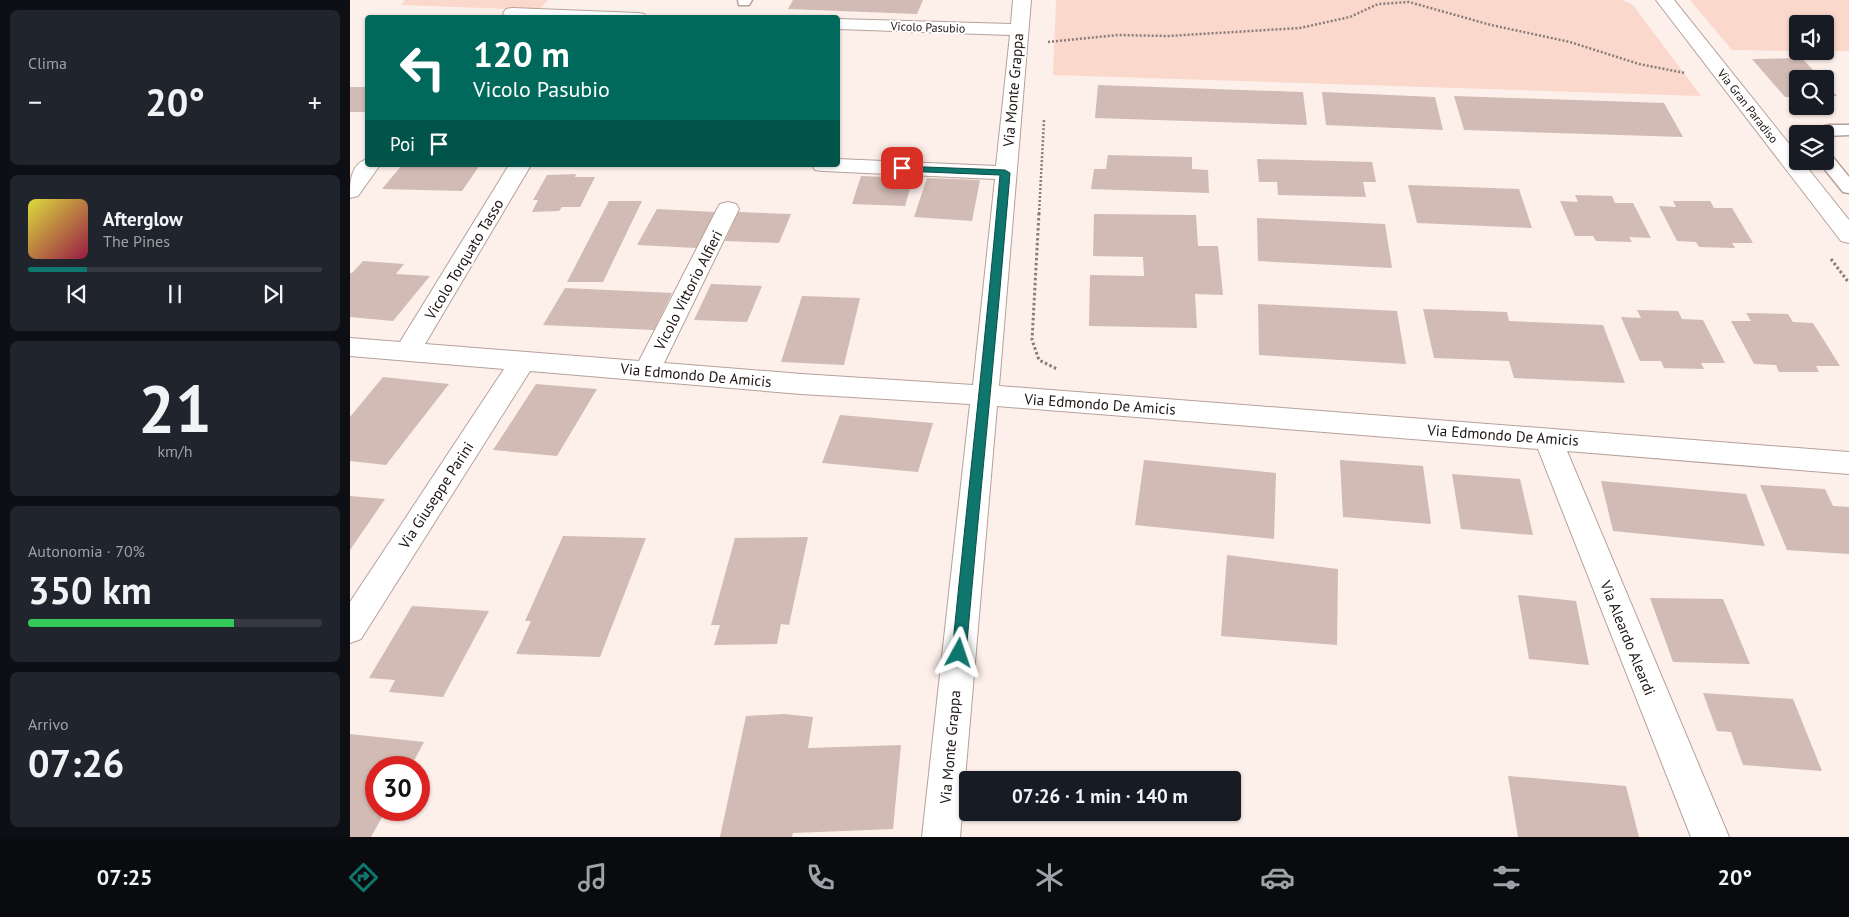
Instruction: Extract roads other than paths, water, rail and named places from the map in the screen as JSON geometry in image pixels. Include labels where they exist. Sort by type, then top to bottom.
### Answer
[{"type":"street","name":"Via Monte Grappa","points":[[941,837],[1022,0]]},
{"type":"street","name":"Via Gran Paradiso","points":[[1665,0],[1849,236]]},
{"type":"street","points":[[512,13],[562,15]]},
{"type":"street","name":"Vicolo Pasubio","points":[[840,24],[1018,30]]},
{"type":"street","points":[[840,166],[1005,173]]},
{"type":"street","points":[[350,191],[368,167]]},
{"type":"street","name":"Vicolo Torquato Tasso","points":[[408,352],[519,167]]},
{"type":"street","name":"Vicolo Vittorio Alfieri","points":[[647,371],[728,209]]},
{"type":"street","name":"Via Edmondo De Amicis","points":[[350,347],[801,384],[1548,438],[1849,463]]},
{"type":"street","name":"Via Giuseppe Parini","points":[[350,629],[523,361]]},
{"type":"street","name":"Via Aleardo Aleardi","points":[[1548,438],[1710,837]]},
{"type":"lane","points":[[1834,130],[1849,130]]},
{"type":"lane","points":[[1834,170],[1849,188]]}]
